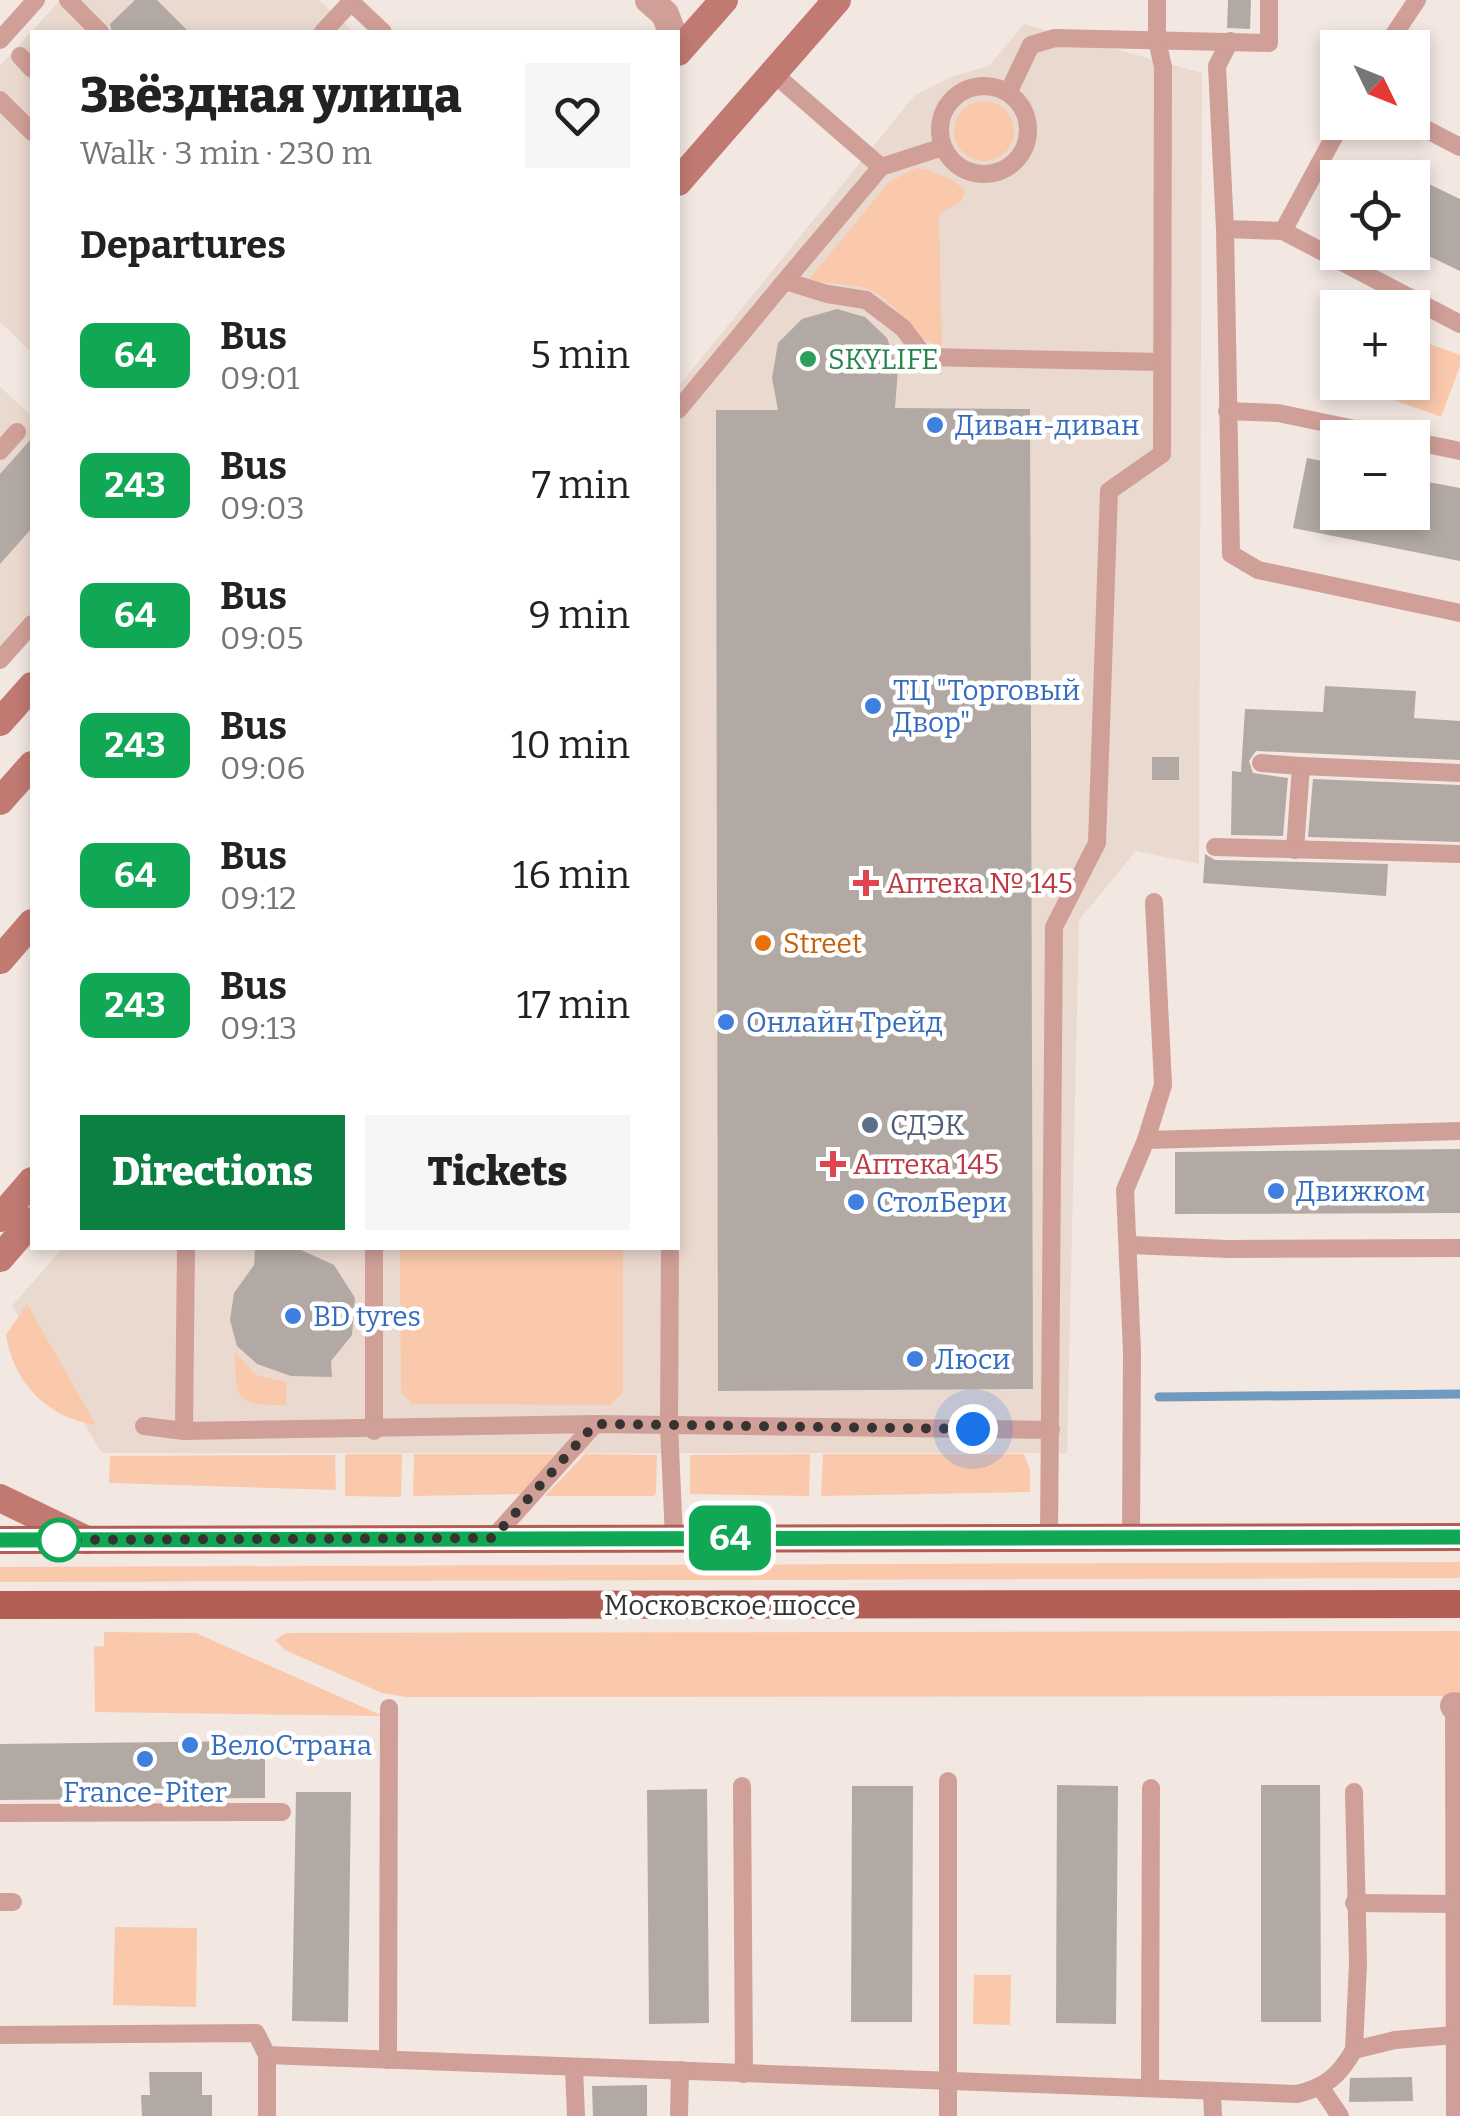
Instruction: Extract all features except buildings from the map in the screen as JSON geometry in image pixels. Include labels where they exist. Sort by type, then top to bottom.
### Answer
[{"type":"main road","points":[[680,50],[724,0]]},
{"type":"main road","points":[[680,180],[837,0]]},
{"type":"main road","points":[[0,722],[30,688]]},
{"type":"main road","points":[[0,801],[30,767]]},
{"type":"main road","points":[[0,960],[30,925]]},
{"type":"main road","points":[[0,1218],[30,1183]]},
{"type":"main road","points":[[0,1258],[30,1223]]},
{"type":"main road","points":[[0,1498],[87,1540]]},
{"type":"main road","points":[[0,1540],[1460,1536]]},
{"type":"main road","name":"Московское шоссе","points":[[0,1606],[1460,1604]]},
{"type":"street","points":[[648,0],[665,14],[671,30]]},
{"type":"lane","points":[[0,40],[36,0]]},
{"type":"lane","points":[[68,0],[98,30]]},
{"type":"lane","points":[[1049,1537],[1054,927],[1097,843],[1110,491],[1162,454],[1163,67],[1157,40],[1157,0]]},
{"type":"lane","points":[[1008,93],[1031,45],[1054,38],[1269,43],[1269,0]]},
{"type":"lane","points":[[1397,30],[1417,0]]},
{"type":"lane","points":[[325,30],[350,1],[381,30]]},
{"type":"lane","points":[[1230,42],[1217,66],[1225,228],[1231,554],[1258,570],[1460,613]]},
{"type":"lane","points":[[773,73],[881,168]]},
{"type":"lane","points":[[983,86],[1008,93],[1021,106],[1028,123],[1026,141],[1018,158],[1004,169],[987,174],[969,172],[954,162],[944,147],[942,116],[958,95],[983,86]]},
{"type":"lane","points":[[0,100],[30,130]]},
{"type":"lane","points":[[1430,131],[1460,147]]},
{"type":"lane","points":[[1283,231],[1332,140]]},
{"type":"lane","points":[[680,408],[881,168],[944,147]]},
{"type":"lane","points":[[1225,228],[1283,231],[1460,324]]},
{"type":"lane","points":[[785,281],[826,294],[866,300],[903,328],[925,358],[1162,362]]},
{"type":"lane","points":[[1226,411],[1278,413],[1320,422]]},
{"type":"lane","points":[[0,452],[17,432]]},
{"type":"lane","points":[[1430,445],[1460,451]]},
{"type":"lane","points":[[0,660],[30,626]]},
{"type":"lane","points":[[1262,763],[1460,773]]},
{"type":"lane","points":[[1295,850],[1301,766]]},
{"type":"lane","points":[[1215,847],[1460,854]]},
{"type":"lane","points":[[1131,1535],[1129,1245],[1125,1190],[1163,1085],[1154,902]]},
{"type":"lane","points":[[1146,1140],[1460,1130]]},
{"type":"lane","points":[[1129,1245],[1460,1248]]},
{"type":"lane","points":[[184,1431],[186,1250]]},
{"type":"lane","points":[[374,1250],[374,1431]]},
{"type":"lane","points":[[670,1250],[669,1425],[674,1538]]},
{"type":"lane","points":[[144,1426],[184,1431],[374,1431],[595,1424],[1051,1430]]},
{"type":"lane","points":[[493,1538],[595,1424]]},
{"type":"lane","points":[[1455,2116],[1457,1706]]},
{"type":"lane","points":[[388,2060],[389,1708]]},
{"type":"lane","points":[[948,1782],[948,2116]]},
{"type":"lane","points":[[742,1786],[744,2074]]},
{"type":"lane","points":[[1150,2088],[1152,1788]]},
{"type":"lane","points":[[268,2055],[1297,2094],[1321,2088],[1340,2073],[1354,2050],[1358,1962],[1354,1792]]},
{"type":"lane","points":[[0,1813],[282,1812]]},
{"type":"lane","points":[[1354,1903],[1454,1904]]},
{"type":"lane","points":[[0,2035],[256,2033],[268,2055],[267,2116]]},
{"type":"lane","points":[[1354,2050],[1395,2040],[1454,2035]]},
{"type":"lane","points":[[574,2068],[576,2116]]},
{"type":"lane","points":[[679,2116],[680,2070]]},
{"type":"lane","points":[[1321,2088],[1340,2116]]},
{"type":"lane","points":[[1212,2093],[1212,2116]]},
{"type":"shaded area","points":[[60,0],[319,0],[352,30],[33,30]]},
{"type":"shaded area","points":[[1024,24],[1202,73],[1199,864],[1136,851],[1079,920],[1067,1453],[102,1453],[12,1306],[61,1250],[680,1250],[680,385],[915,95],[951,77],[989,66]]},
{"type":"shaded area","points":[[30,33],[30,351],[0,322],[0,66]]},
{"type":"shaded area","points":[[984,101],[1005,110],[1014,131],[1005,152],[984,161],[963,152],[954,131],[963,110]]},
{"type":"shaded area","points":[[916,168],[943,176],[965,191],[962,200],[939,215],[942,345],[922,338],[876,293],[814,282],[810,278],[889,182]]},
{"type":"shaded area","points":[[1430,344],[1460,355],[1460,366],[1441,417],[1394,400],[1430,400]]},
{"type":"shaded area","points":[[0,387],[30,414],[30,617],[0,651]]},
{"type":"shaded area","points":[[400,1250],[623,1250],[623,1392],[610,1405],[412,1404],[401,1392]]},
{"type":"shaded area","points":[[27,1304],[96,1425],[63,1415],[49,1406],[36,1396],[17,1369],[6,1335]]},
{"type":"shaded area","points":[[235,1352],[256,1375],[286,1382],[286,1405],[257,1404],[242,1397],[236,1381]]},
{"type":"shaded area","points":[[345,1454],[402,1454],[401,1497],[345,1496]]},
{"type":"shaded area","points":[[414,1454],[559,1454],[521,1494],[413,1496]]},
{"type":"shaded area","points":[[585,1454],[657,1455],[656,1493],[545,1496]]},
{"type":"shaded area","points":[[810,1454],[809,1496],[690,1494],[690,1455]]},
{"type":"shaded area","points":[[823,1454],[1024,1454],[1030,1470],[1030,1492],[821,1496]]},
{"type":"shaded area","points":[[335,1455],[336,1490],[109,1483],[110,1456]]},
{"type":"shaded area","points":[[1460,1562],[1460,1578],[0,1582],[0,1567]]},
{"type":"shaded area","points":[[1460,1631],[1460,1696],[406,1697],[382,1693],[285,1650],[275,1640],[286,1633]]},
{"type":"shaded area","points":[[104,1632],[196,1633],[383,1716],[95,1712],[94,1647],[104,1646]]},
{"type":"shaded area","points":[[115,1927],[197,1928],[196,2007],[113,2005]]},
{"type":"shaded area","points":[[974,1975],[1011,1975],[1010,2025],[973,2024]]},
{"type":"waterway","points":[[1159,1397],[1460,1394]]},
{"type":"bus line","name":"64","points":[[0,1540],[1460,1537]]},
{"type":"place","name":"SKYLIFE","points":[[808,359]]},
{"type":"place","name":"Диван-диван","points":[[935,425]]},
{"type":"place","name":"ТЦ \"Торговый Двор\"","points":[[873,706]]},
{"type":"place","name":"Аптека № 145","points":[[866,883]]},
{"type":"place","name":"Street","points":[[763,943]]},
{"type":"place","name":"Онлайн Трейд","points":[[726,1022]]},
{"type":"place","name":"СДЭК","points":[[870,1125]]},
{"type":"place","name":"Аптека 145","points":[[833,1164]]},
{"type":"place","name":"Движком","points":[[1276,1191]]},
{"type":"place","name":"СтолБери","points":[[856,1202]]},
{"type":"place","name":"BD tyres","points":[[293,1316]]},
{"type":"place","name":"Люси","points":[[915,1359]]},
{"type":"place","name":"ВелоСтрана","points":[[190,1745]]},
{"type":"place","name":"France-Piter","points":[[145,1759]]},
{"type":"route","points":[[59,1540],[493,1538],[595,1424],[973,1429]]}]
